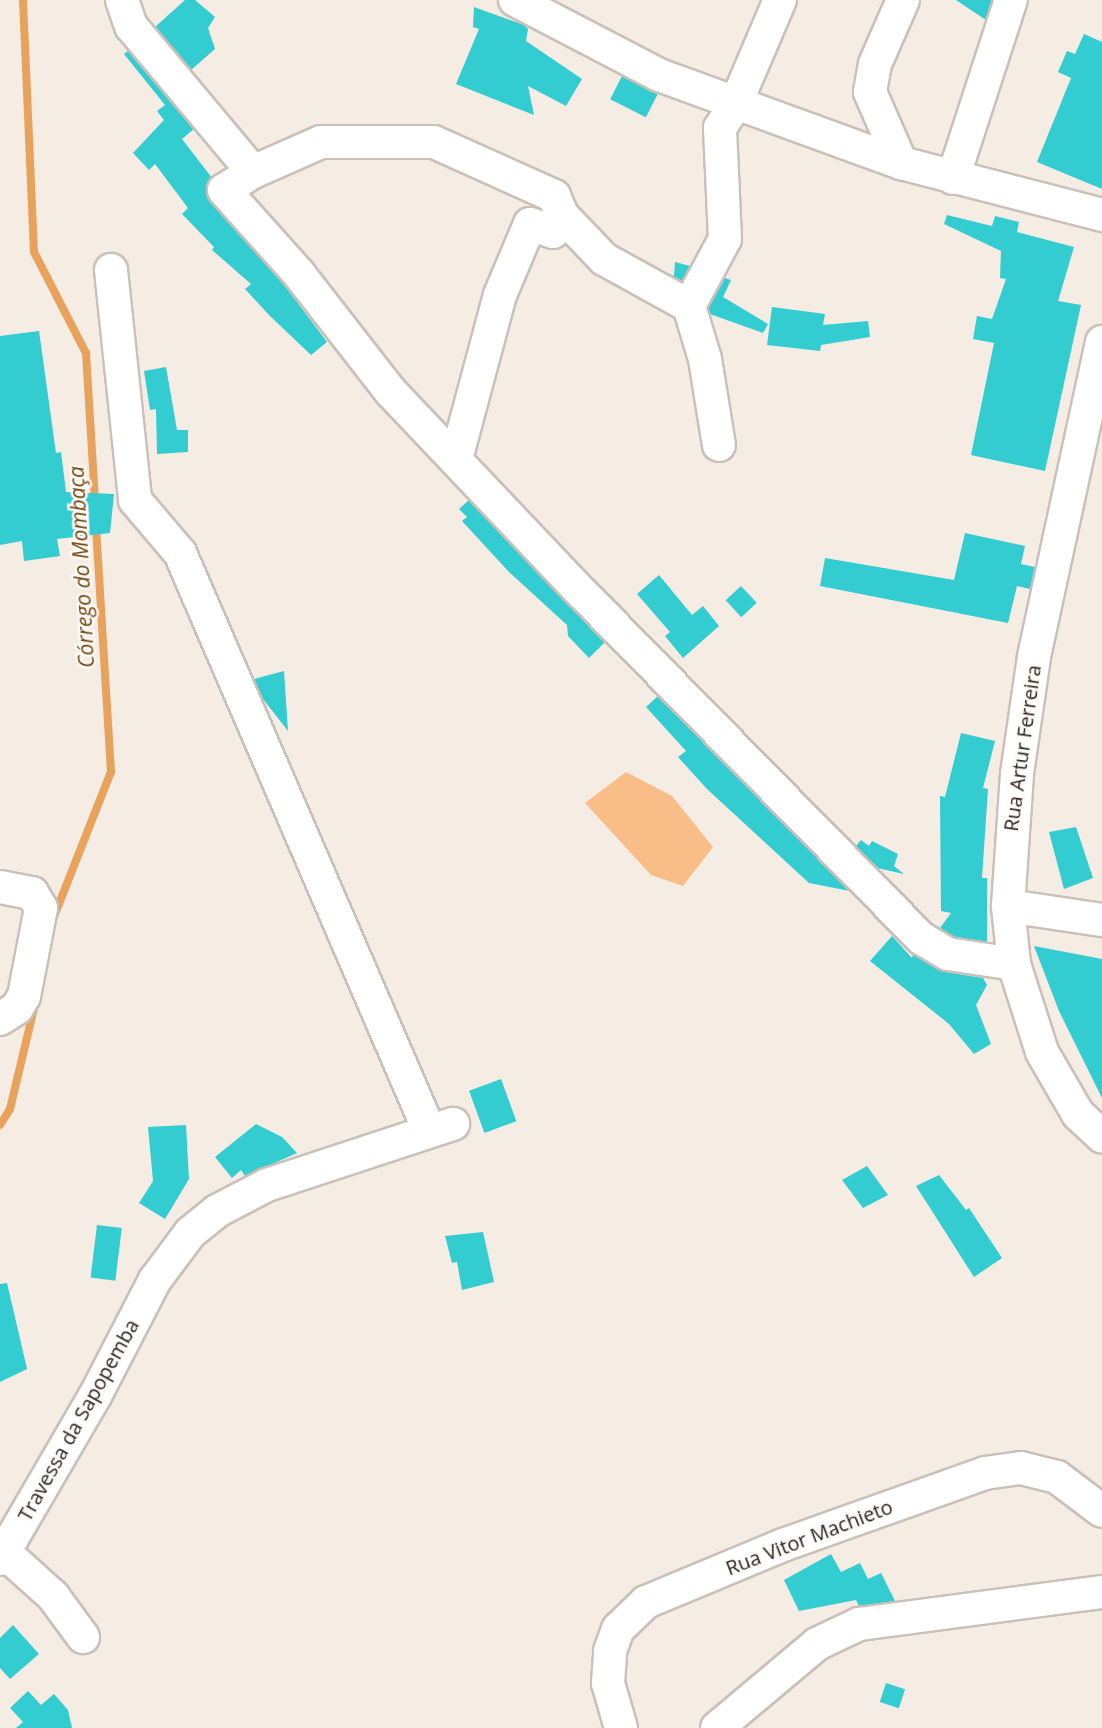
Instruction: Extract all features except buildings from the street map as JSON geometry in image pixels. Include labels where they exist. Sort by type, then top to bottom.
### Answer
[{"type":"street","points":[[122,0],[131,26],[252,172]]},
{"type":"street","points":[[516,0],[659,75],[902,163],[1102,215]]},
{"type":"street","points":[[689,306],[725,239],[720,128],[736,103],[780,0]]},
{"type":"street","points":[[902,163],[870,92],[875,64],[903,0]]},
{"type":"street","points":[[953,178],[1011,0]]},
{"type":"street","points":[[719,445],[705,359],[689,306],[604,259],[562,215],[554,196],[434,142],[321,142],[252,172],[224,190],[299,274],[391,392],[634,648],[907,925],[948,954],[1014,964]]},
{"type":"street","points":[[456,459],[500,295],[530,224],[553,232],[562,215]]},
{"type":"street","name":"Travessa da Sapopemba","points":[[2,1556],[95,1396],[155,1280],[190,1233],[217,1211],[267,1185],[441,1127],[180,553],[135,500],[111,270]]},
{"type":"street","name":"Rua Artur Ferreira","points":[[1102,342],[1034,657],[1015,785],[1008,906],[1014,964],[1042,1052],[1078,1114],[1102,1136]]},
{"type":"street","points":[[0,887],[32,893],[41,908],[24,996],[17,1008],[0,1019]]},
{"type":"street","points":[[1008,906],[1102,920]]},
{"type":"street","name":"Rua Vitor Machieto","points":[[621,1728],[608,1683],[610,1651],[618,1629],[646,1602],[783,1545],[985,1473],[1021,1468],[1057,1477],[1102,1511]]},
{"type":"street","points":[[2,1556],[53,1596],[83,1637]]},
{"type":"street","points":[[717,1728],[817,1644],[859,1624],[1102,1592]]},
{"type":"shaded area","points":[[626,772],[672,796],[713,847],[683,886],[651,875],[585,803]]},
{"type":"waterway","name":"Córrego do Mombaça","points":[[23,0],[34,252],[86,353],[95,501]]},
{"type":"waterway","name":"Córrego do Mombaça","points":[[53,919],[111,772],[96,525]]},
{"type":"waterway","name":"Córrego do Mombaça","points":[[0,1125],[10,1109],[35,1004]]}]
